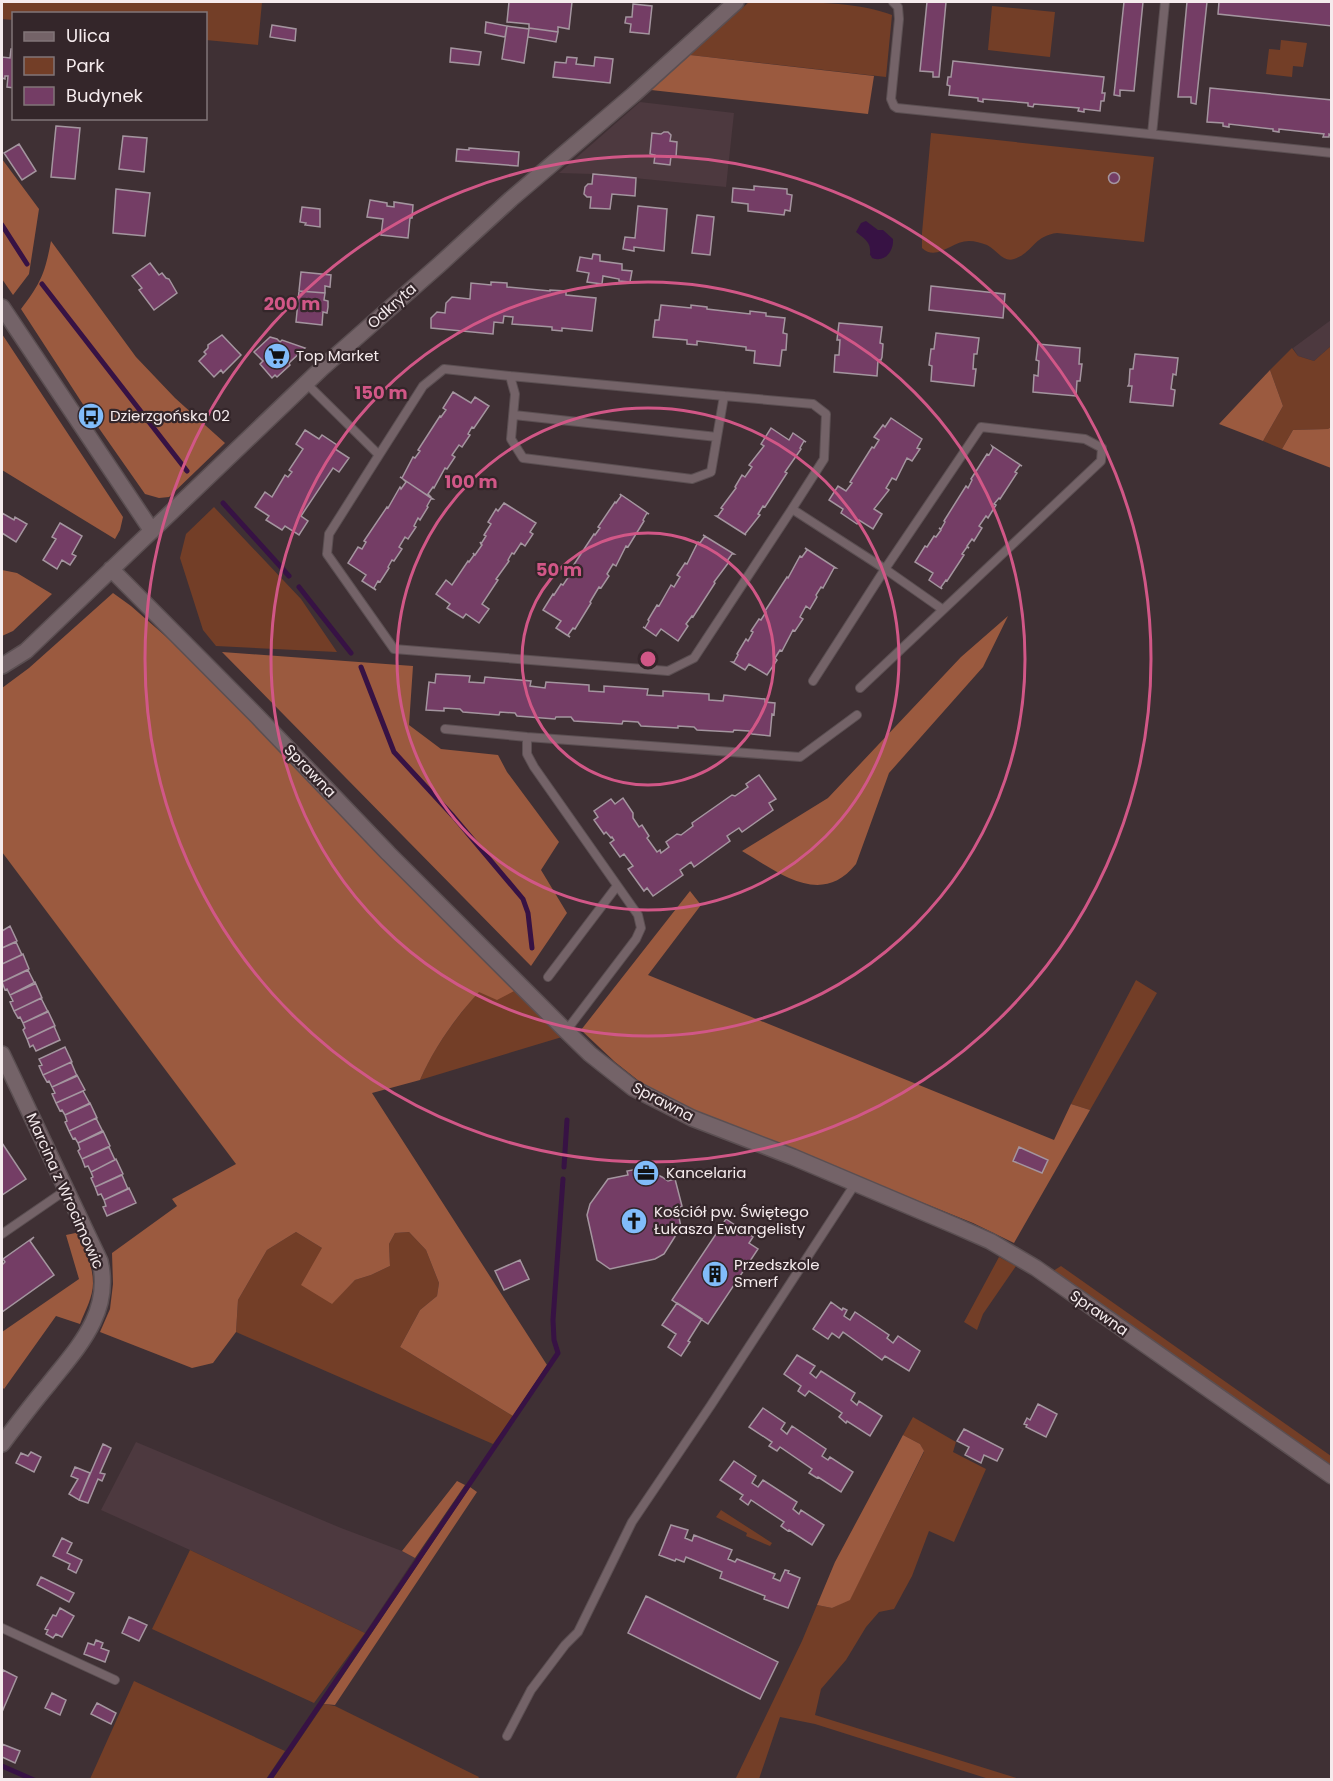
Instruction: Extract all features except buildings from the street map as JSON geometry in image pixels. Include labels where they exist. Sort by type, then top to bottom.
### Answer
[{"type":"street","name":"Odkryta","points":[[2,666],[26,651],[306,383],[736,2]]},
{"type":"street","points":[[2,308],[152,531]]},
{"type":"street","name":"Sprawna","points":[[111,569],[388,853],[566,1031],[633,1088],[692,1118],[990,1241],[1036,1268],[1332,1476]]},
{"type":"street","name":"Marcina z Wrocimowic","points":[[2,1054],[100,1261],[103,1280],[100,1304],[84,1339],[2,1444]]},
{"type":"lane","points":[[893,2],[897,7],[899,19],[891,99],[897,108],[1332,153]]},
{"type":"lane","points":[[1152,134],[1165,2]]},
{"type":"lane","points":[[444,369],[724,396],[813,404],[826,414],[824,459],[694,658],[668,671],[394,649],[327,554],[329,534],[423,386],[444,369]]},
{"type":"lane","points":[[510,376],[516,394],[511,439],[523,458],[692,478],[711,472],[724,396]]},
{"type":"lane","points":[[306,383],[380,455]]},
{"type":"lane","points":[[514,415],[717,437]]},
{"type":"lane","points":[[813,681],[981,427],[1084,439],[1102,448],[1101,460],[860,688]]},
{"type":"lane","points":[[792,509],[942,609]]},
{"type":"lane","points":[[445,729],[800,757],[857,715]]},
{"type":"lane","points":[[527,737],[527,754],[534,767],[638,915],[641,928],[636,939],[566,1031]]},
{"type":"lane","points":[[548,976],[617,886]]},
{"type":"lane","points":[[507,1736],[531,1690],[565,1645],[578,1632],[632,1522],[855,1184]]},
{"type":"lane","points":[[2,1234],[66,1190]]},
{"type":"lane","points":[[2,1628],[115,1680]]},
{"type":"shaded area","points":[[690,55],[874,76],[868,114],[651,90]]},
{"type":"shaded area","points":[[640,102],[734,113],[726,187],[593,174],[559,173]]},
{"type":"shaded area","points":[[2,159],[39,209],[29,274],[13,295],[2,279]]},
{"type":"shaded area","points":[[866,221],[878,230],[883,230],[893,239],[890,252],[881,259],[872,258],[869,244],[856,232],[861,223]]},
{"type":"shaded area","points":[[51,241],[136,357],[175,398],[225,443],[169,497],[159,498],[145,494],[21,309],[41,277]]},
{"type":"shaded area","points":[[1331,320],[1331,346],[1314,361],[1298,356],[1293,348]]},
{"type":"shaded area","points":[[2,334],[123,517],[115,539],[2,470]]},
{"type":"shaded area","points":[[1270,370],[1283,406],[1263,441],[1219,424]]},
{"type":"shaded area","points":[[1331,427],[1331,468],[1282,449],[1293,430]]},
{"type":"shaded area","points":[[2,570],[17,573],[52,594],[13,631],[2,636]]},
{"type":"shaded area","points":[[113,593],[179,648],[516,990],[497,1000],[479,992],[446,1034],[420,1080],[372,1093],[547,1365],[513,1416],[400,1347],[420,1310],[437,1296],[439,1283],[426,1250],[409,1232],[395,1233],[389,1244],[390,1266],[355,1280],[332,1304],[301,1285],[322,1248],[296,1232],[267,1250],[238,1300],[236,1332],[213,1363],[192,1368],[100,1332],[110,1309],[113,1284],[112,1253],[177,1206],[172,1199],[236,1164],[2,852],[2,688],[29,668]]},
{"type":"shaded area","points":[[1008,616],[983,667],[889,773],[856,864],[843,877],[814,885],[799,882],[742,851],[828,798],[961,657]]},
{"type":"shaded area","points":[[222,652],[413,666],[409,725],[441,749],[498,755],[507,772],[559,842],[541,870],[567,913],[531,966]]},
{"type":"shaded area","points":[[690,891],[701,905],[648,975],[1054,1140],[1071,1104],[1090,1110],[1014,1243],[973,1223],[698,1112],[644,1085],[581,1030]]},
{"type":"shaded area","points":[[80,1232],[90,1264],[93,1288],[80,1324],[56,1316],[4,1389],[2,1387],[2,1332],[79,1279],[66,1235]]},
{"type":"shaded area","points":[[903,1435],[920,1444],[924,1451],[850,1600],[832,1608],[817,1605],[835,1562]]},
{"type":"shaded area","points":[[136,1442],[415,1558],[365,1633],[101,1510]]},
{"type":"shaded area","points":[[457,1481],[465,1485],[415,1558],[402,1551]]},
{"type":"shaded area","points":[[470,1487],[477,1492],[335,1705],[324,1704]]},
{"type":"green space","points":[[2,2],[262,2],[258,45],[207,40],[207,12],[12,12],[12,20],[2,19]]},
{"type":"green space","points":[[749,2],[842,4],[892,15],[886,77],[690,55]]},
{"type":"green space","points":[[992,6],[1055,12],[1050,57],[988,50]]},
{"type":"green space","points":[[1281,40],[1307,43],[1303,67],[1293,66],[1292,77],[1266,74],[1269,49],[1280,50]]},
{"type":"green space","points":[[931,133],[1154,157],[1144,242],[1057,233],[1043,237],[1025,253],[1010,260],[987,245],[971,241],[962,242],[939,252],[928,252],[922,248],[922,233]]},
{"type":"green space","points":[[1331,346],[1331,427],[1293,430],[1282,449],[1263,441],[1283,406],[1270,370],[1292,348],[1298,356],[1314,361]]},
{"type":"green space","points":[[214,507],[301,599],[337,652],[216,646],[203,630],[180,558],[186,534]]},
{"type":"green space","points":[[1136,980],[1157,993],[1090,1110],[1071,1104]]},
{"type":"green space","points":[[516,990],[562,1037],[420,1080],[446,1033],[479,991]]},
{"type":"green space","points":[[296,1232],[322,1248],[331,1304],[355,1280],[390,1266],[389,1244],[395,1233],[409,1232],[426,1250],[439,1283],[437,1296],[420,1310],[400,1347],[513,1416],[493,1444],[236,1332],[238,1300],[267,1250]]},
{"type":"green space","points":[[999,1257],[1016,1266],[983,1314],[977,1330],[964,1322]]},
{"type":"green space","points":[[1061,1266],[1331,1456],[1331,1467],[1053,1271]]},
{"type":"green space","points":[[913,1417],[956,1442],[953,1452],[986,1469],[954,1542],[929,1531],[912,1576],[894,1609],[879,1612],[866,1627],[846,1660],[821,1689],[815,1715],[1020,1779],[989,1779],[815,1724],[780,1717],[759,1779],[735,1780],[817,1605],[832,1608],[850,1599],[924,1452],[920,1444],[903,1435]]},
{"type":"green space","points":[[721,1510],[772,1543],[770,1546],[746,1536],[747,1533],[716,1517]]},
{"type":"green space","points":[[190,1550],[365,1633],[314,1703],[152,1629]]},
{"type":"green space","points":[[134,1681],[285,1751],[266,1779],[90,1779]]},
{"type":"green space","points":[[324,1704],[335,1706],[479,1777],[477,1780],[272,1780]]},
{"type":"waterway","points":[[2,225],[27,264]]},
{"type":"waterway","points":[[42,284],[187,471]]},
{"type":"waterway","points":[[223,503],[289,576]]},
{"type":"waterway","points":[[299,587],[351,653]]},
{"type":"waterway","points":[[361,667],[394,752],[453,816],[523,899],[528,913],[532,948]]},
{"type":"waterway","points":[[564,1167],[567,1120]]},
{"type":"waterway","points":[[269,1780],[558,1353],[554,1340],[553,1320],[563,1179]]},
{"type":"waterway","points":[[2,1766],[34,1780]]},
{"type":"place","name":"Top Market","points":[[277,356]]},
{"type":"place","name":"Dzierzgońska 02","points":[[91,416]]},
{"type":"place","name":"Kancelaria","points":[[646,1173]]},
{"type":"place","name":"Kościół pw. Świętego Łukasza Ewangelisty","points":[[634,1221]]},
{"type":"place","name":"Przedszkole Smerf","points":[[715,1274]]}]
